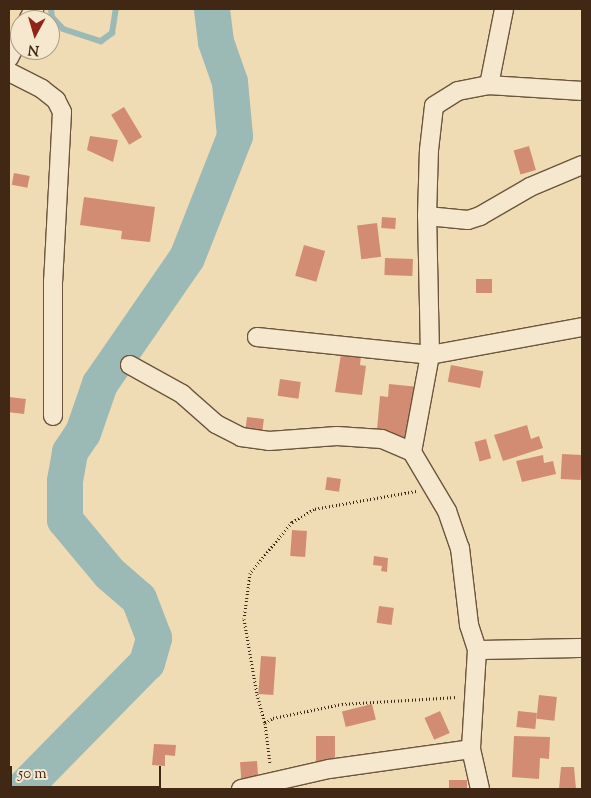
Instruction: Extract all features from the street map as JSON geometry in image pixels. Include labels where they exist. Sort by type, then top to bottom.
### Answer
[{"type":"street","points":[[489,85],[504,9]]},
{"type":"street","points":[[9,72],[42,89],[56,100],[62,112],[53,281],[53,416]]},
{"type":"street","points":[[480,789],[471,748],[472,697],[477,650],[469,625],[460,548],[447,511],[430,486],[412,452],[430,355],[427,216],[434,106],[458,91],[489,85],[582,91]]},
{"type":"street","points":[[427,216],[468,220],[480,216],[530,187],[582,165]]},
{"type":"street","points":[[257,338],[430,355],[582,327]]},
{"type":"street","points":[[130,365],[182,394],[216,424],[241,437],[268,441],[337,436],[382,439],[412,452]]},
{"type":"street","points":[[477,650],[582,648]]},
{"type":"street","points":[[241,789],[339,767],[471,748]]},
{"type":"path","points":[[273,781],[265,724],[244,619],[250,573],[292,522],[314,508],[403,495],[430,486]]},
{"type":"path","points":[[265,724],[302,711],[372,700],[472,697]]},
{"type":"building","points":[[124,107],[142,137],[129,145],[111,115]]},
{"type":"building","points":[[90,136],[118,140],[113,162],[87,150]]},
{"type":"building","points":[[529,146],[536,170],[521,174],[514,150]]},
{"type":"building","points":[[14,173],[30,176],[27,188],[12,185]]},
{"type":"building","points":[[84,197],[155,207],[150,242],[121,239],[122,231],[80,225]]},
{"type":"building","points":[[382,217],[396,218],[395,229],[381,228]]},
{"type":"building","points":[[377,223],[381,257],[361,259],[357,225]]},
{"type":"building","points":[[304,245],[325,251],[316,282],[295,276]]},
{"type":"building","points":[[385,258],[413,259],[412,276],[384,275]]},
{"type":"building","points":[[476,279],[492,279],[492,293],[476,293]]},
{"type":"building","points":[[341,354],[361,356],[360,365],[366,366],[362,395],[335,392]]},
{"type":"building","points":[[451,365],[483,371],[480,388],[448,382]]},
{"type":"building","points":[[280,379],[301,382],[298,399],[278,396]]},
{"type":"building","points":[[389,384],[419,387],[414,438],[389,436],[389,431],[377,430],[380,396],[388,397]]},
{"type":"building","points":[[9,397],[26,399],[24,414],[9,412]]},
{"type":"building","points":[[247,417],[264,419],[262,436],[245,434]]},
{"type":"building","points":[[527,425],[531,439],[539,436],[543,448],[503,461],[494,435]]},
{"type":"building","points":[[486,439],[491,458],[480,461],[474,442]]},
{"type":"building","points":[[562,454],[582,455],[581,480],[561,479]]},
{"type":"building","points":[[543,455],[544,463],[553,461],[556,474],[522,482],[516,461]]},
{"type":"building","points":[[327,477],[341,479],[339,492],[325,490]]},
{"type":"building","points":[[292,530],[307,531],[305,557],[290,556]]},
{"type":"building","points":[[374,556],[388,558],[387,572],[381,571],[382,566],[373,565]]},
{"type":"building","points":[[379,606],[394,608],[391,625],[377,623]]},
{"type":"building","points":[[261,656],[276,657],[273,695],[258,694]]},
{"type":"building","points":[[539,695],[557,697],[554,721],[536,719]]},
{"type":"building","points":[[372,704],[376,720],[346,727],[342,711]]},
{"type":"building","points":[[440,711],[450,733],[434,740],[424,718]]},
{"type":"building","points":[[518,711],[537,713],[535,729],[516,727]]},
{"type":"building","points":[[316,736],[335,736],[335,765],[316,765]]},
{"type":"building","points":[[514,736],[550,737],[549,759],[540,758],[539,779],[512,777]]},
{"type":"building","points":[[154,744],[176,745],[175,756],[165,755],[165,766],[152,765]]},
{"type":"building","points":[[257,761],[258,777],[241,778],[240,762]]},
{"type":"building","points":[[561,767],[574,767],[576,789],[559,789]]},
{"type":"building","points":[[449,780],[467,780],[467,789],[449,789]]},
{"type":"waterway","points":[[51,9],[52,17],[63,29],[101,41],[112,33],[116,9]]},
{"type":"waterway","points":[[23,789],[147,663],[154,638],[139,599],[110,574],[65,520],[65,481],[70,452],[83,433],[100,384],[187,258],[235,136],[230,82],[216,42],[212,9]]}]
